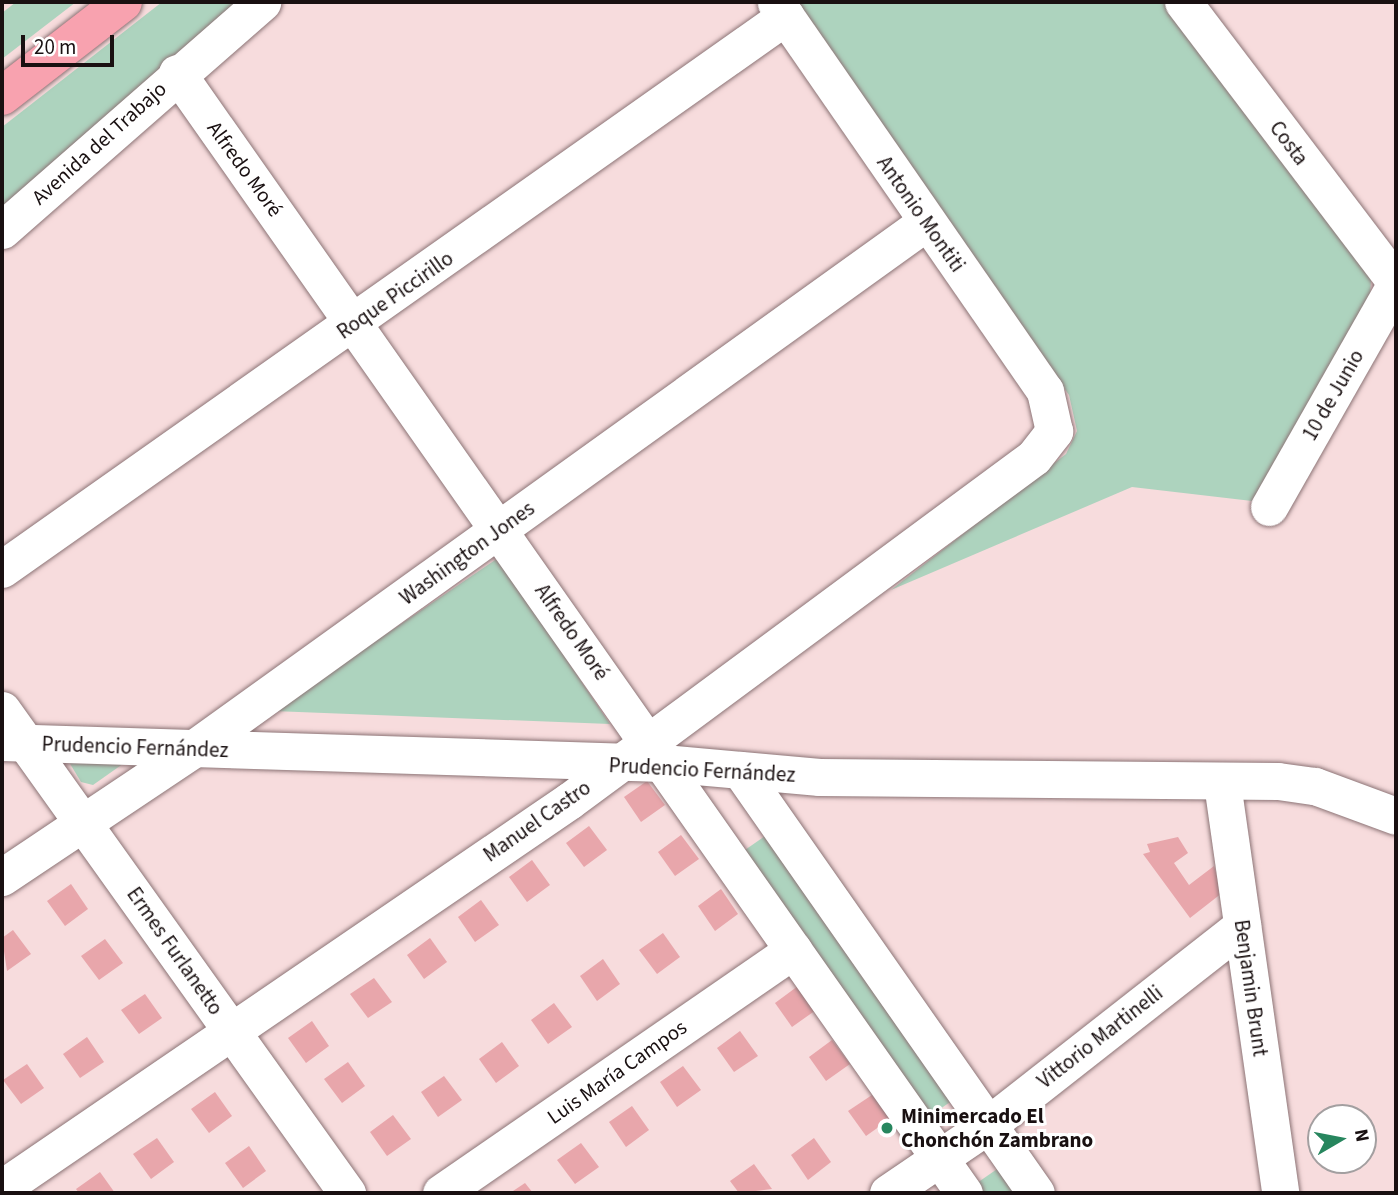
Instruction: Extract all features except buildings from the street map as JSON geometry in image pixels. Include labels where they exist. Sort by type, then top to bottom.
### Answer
[{"type":"main road","points":[[2,96],[123,2]]},
{"type":"street","name":"Avenida del Trabajo","points":[[2,230],[262,2]]},
{"type":"street","name":"Costa","points":[[1188,2],[1396,283]]},
{"type":"street","name":"Antonio Montiti","points":[[655,753],[1034,457],[1054,431],[1045,391],[781,9]]},
{"type":"street","name":"Roque Piccirillo","points":[[2,569],[356,323],[781,9]]},
{"type":"street","name":"Alfredo Moré","points":[[177,74],[356,323],[964,1193]]},
{"type":"street","name":"Washington Jones","points":[[2,877],[193,750],[926,222]]},
{"type":"street","name":"10 de Junio","points":[[1269,507],[1396,283]]},
{"type":"street","name":"Ermes Furlanetto","points":[[2,709],[13,742],[83,821],[347,1193]]},
{"type":"street","name":"Prudencio Fernández","points":[[13,742],[617,765],[655,753],[740,770],[819,777],[1315,786],[1396,816]]},
{"type":"street","name":"Manuel Castro","points":[[2,1188],[617,765]]},
{"type":"street","points":[[740,770],[1037,1193]]},
{"type":"street","name":"Benjamin Brunt","points":[[1222,783],[1280,1193]]},
{"type":"street","name":"Vittorio Martinelli","points":[[888,1193],[988,1125],[1242,926]]},
{"type":"street","name":"Luis María Campos","points":[[441,1193],[793,950]]},
{"type":"green space","points":[[16,2],[76,2],[2,59],[2,13]]},
{"type":"green space","points":[[162,2],[244,2],[2,211],[2,127]]},
{"type":"green space","points":[[790,2],[1167,2],[1371,278],[1370,300],[1252,501],[1132,487],[891,590],[1066,454],[1077,431],[1069,395]]},
{"type":"green space","points":[[498,558],[610,724],[273,711]]},
{"type":"green space","points":[[66,757],[127,761],[93,785],[81,782]]},
{"type":"green space","points":[[765,836],[953,1100],[930,1116],[742,852]]},
{"type":"green space","points":[[1000,1167],[1018,1193],[984,1193],[977,1183]]},
{"type":"place","name":"Minimercado El Chonchón Zambrano","points":[[887,1128]]}]
